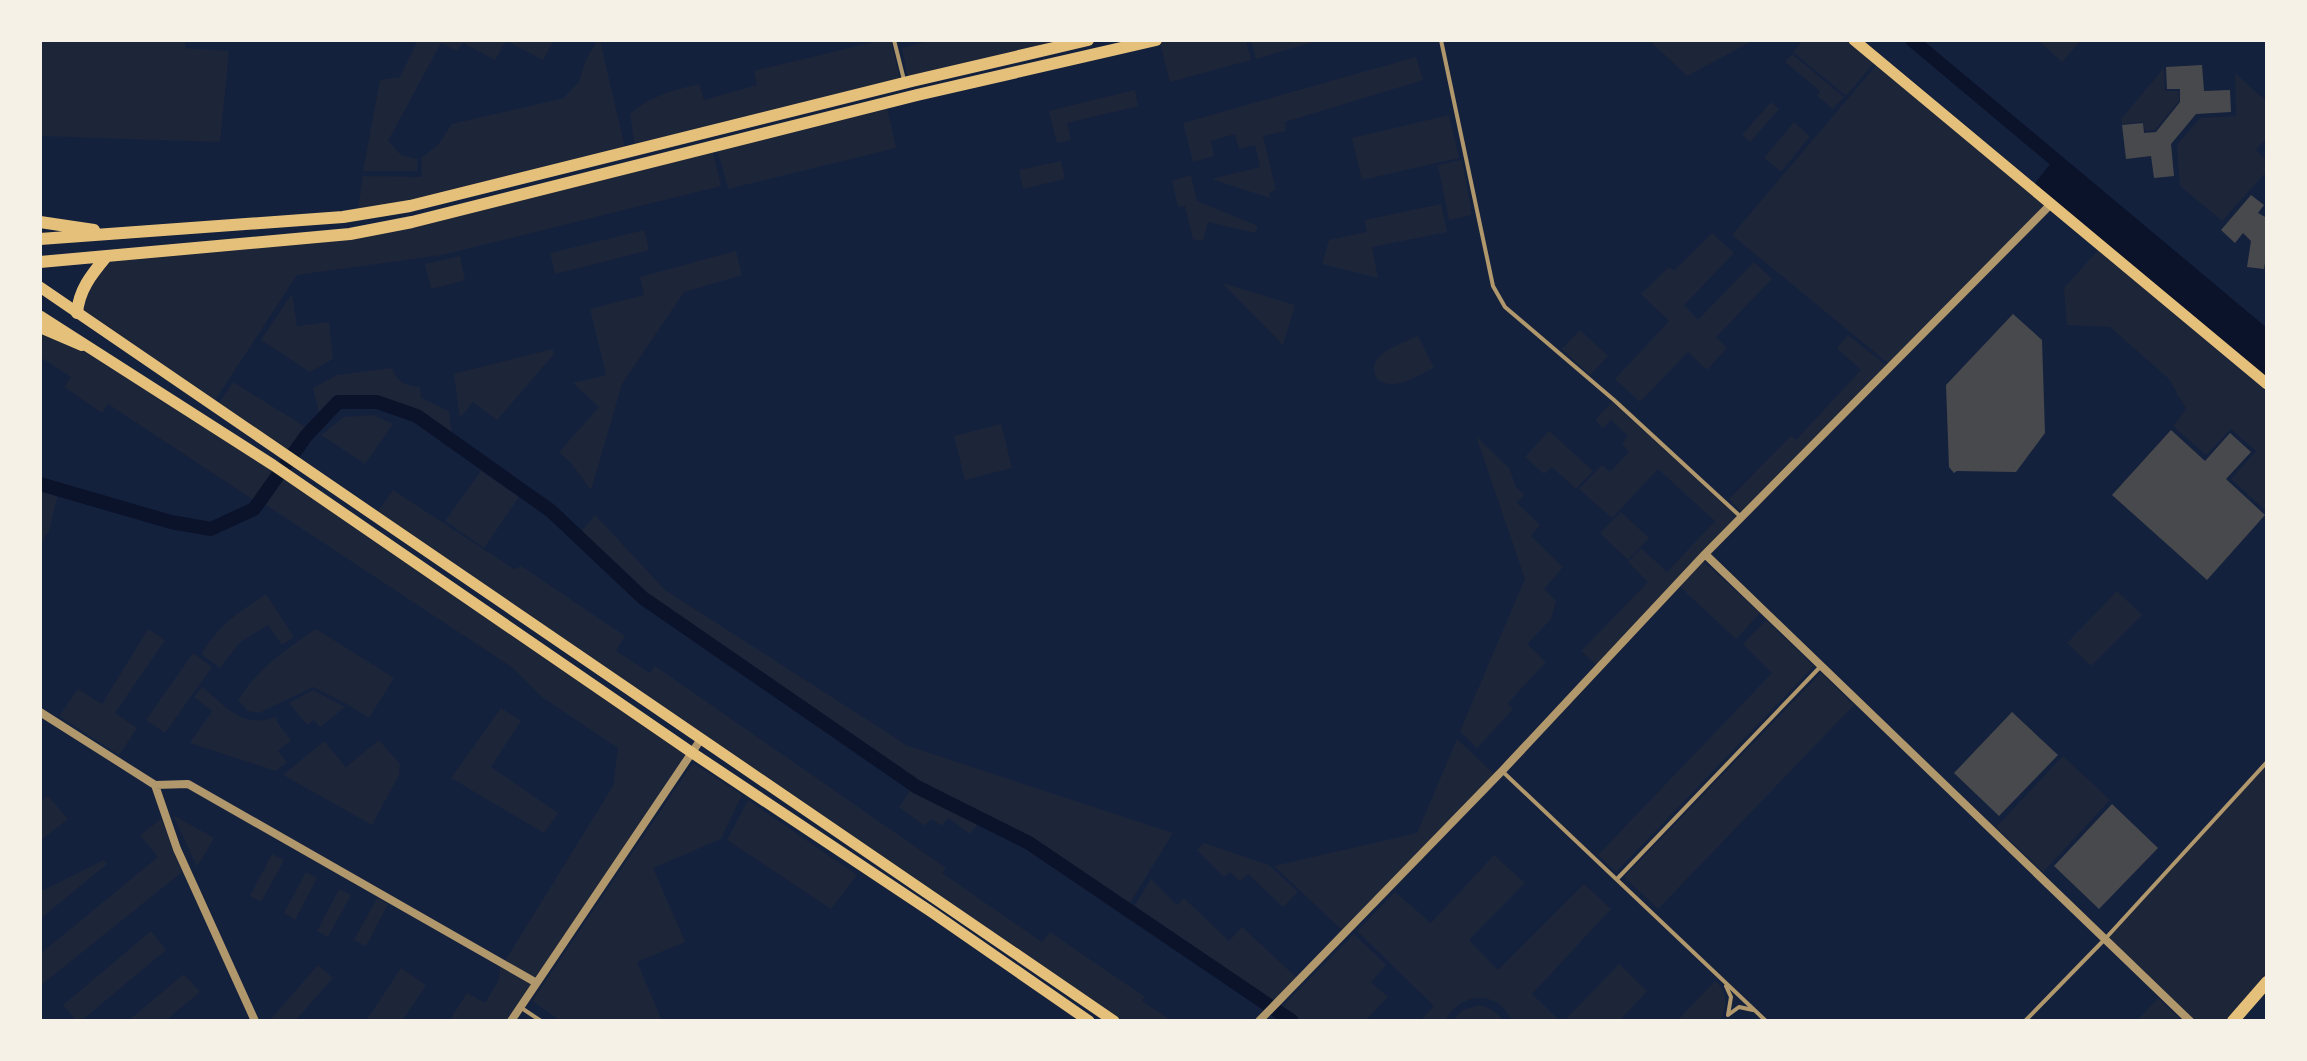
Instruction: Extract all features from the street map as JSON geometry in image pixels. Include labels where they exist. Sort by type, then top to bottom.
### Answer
[{"type":"main road","points":[[40,239],[343,217],[410,206],[1088,40]]},
{"type":"main road","points":[[40,262],[350,234],[412,222],[917,95],[1156,40]]},
{"type":"main road","points":[[1854,40],[2267,384]]},
{"type":"main road","points":[[40,222],[125,234]]},
{"type":"main road","points":[[77,313],[78,298],[85,284],[106,257]]},
{"type":"main road","points":[[40,287],[1114,1021]]},
{"type":"main road","points":[[40,316],[273,465],[1089,1021]]},
{"type":"main road","points":[[40,327],[82,345]]},
{"type":"main road","points":[[2234,1021],[2267,982]]},
{"type":"main road","points":[[2234,1021],[2267,994]]},
{"type":"street","points":[[1262,1017],[1502,771],[1705,554],[2052,203]]},
{"type":"street","points":[[1705,554],[2190,1021]]},
{"type":"street","points":[[40,712],[155,785],[188,784],[535,982]]},
{"type":"street","points":[[511,1021],[701,739]]},
{"type":"street","points":[[155,785],[177,849],[255,1021]]},
{"type":"lane","points":[[894,40],[904,83]]},
{"type":"lane","points":[[1441,40],[1493,286],[1505,307],[1614,400],[1741,517]]},
{"type":"lane","points":[[1617,879],[1821,666]]},
{"type":"lane","points":[[2025,1021],[2105,939],[2267,762]]},
{"type":"lane","points":[[1502,771],[1766,1021]]},
{"type":"lane","points":[[1723,980],[1731,997],[1731,1006],[1724,1021]]},
{"type":"lane","points":[[520,1007],[541,1021]]},
{"type":"lane","points":[[1728,1015],[1739,1007],[1758,1013]]},
{"type":"shaded area","points":[[40,40],[185,40],[185,48],[229,51],[220,142],[40,136]]},
{"type":"shaded area","points":[[418,40],[554,40],[543,60],[506,41],[495,60],[463,43],[457,51],[441,43],[388,141],[401,155],[418,159],[417,171],[363,171],[380,80],[400,77]]},
{"type":"shaded area","points":[[597,40],[600,40],[625,148],[410,203],[358,210],[363,176],[422,177],[421,158],[438,145],[452,124],[564,98],[579,81]]},
{"type":"shaded area","points":[[891,40],[900,80],[635,147],[630,114],[654,98],[699,84],[704,100],[757,85],[754,71]]},
{"type":"shaded area","points":[[933,40],[1069,40],[908,78],[902,48]]},
{"type":"shaded area","points":[[1246,40],[1251,60],[1170,82],[1160,42]]},
{"type":"shaded area","points":[[1251,40],[1320,40],[1256,59]]},
{"type":"shaded area","points":[[1649,40],[1754,40],[1687,76]]},
{"type":"shaded area","points":[[1803,40],[1849,40],[1875,62],[1846,96],[1793,52]]},
{"type":"shaded area","points":[[2081,40],[2062,62],[2040,42]]},
{"type":"shaded area","points":[[1792,54],[1844,97],[1833,109],[1817,96],[1820,91],[1785,62]]},
{"type":"shaded area","points":[[1416,57],[1423,80],[1285,122],[1286,131],[1263,136],[1276,190],[1269,192],[1270,198],[1211,179],[1260,167],[1255,145],[1239,149],[1235,134],[1211,141],[1214,156],[1193,162],[1183,123]]},
{"type":"shaded area","points":[[1879,62],[2051,203],[1890,365],[1732,235]]},
{"type":"shaded area","points":[[2164,68],[2165,91],[2179,91],[2179,101],[2155,130],[2145,131],[2143,122],[2122,124],[2121,119]]},
{"type":"shaded area","points":[[2235,73],[2267,102],[2267,137],[2256,150],[2267,161],[2267,171],[2222,221],[2180,186],[2177,145],[2200,118],[2236,116]]},
{"type":"shaded area","points":[[1135,90],[1138,106],[1067,123],[1071,140],[1057,143],[1049,111]]},
{"type":"shaded area","points":[[1771,102],[1779,109],[1750,142],[1742,135]]},
{"type":"shaded area","points":[[887,107],[896,148],[728,189],[717,148]]},
{"type":"shaded area","points":[[1449,115],[1459,158],[1362,180],[1352,138]]},
{"type":"shaded area","points":[[1794,122],[1810,136],[1781,172],[1764,158]]},
{"type":"shaded area","points":[[712,150],[721,186],[442,255],[297,275],[212,405],[78,312],[80,298],[107,258],[295,243]]},
{"type":"shaded area","points":[[2054,159],[2267,337],[2267,384],[2032,187]]},
{"type":"shaded area","points":[[1462,160],[1472,215],[1449,220],[1438,165]]},
{"type":"shaded area","points":[[1061,161],[1065,179],[1023,189],[1019,170]]},
{"type":"shaded area","points":[[1191,175],[1197,201],[1258,226],[1255,233],[1208,222],[1203,241],[1193,239],[1185,206],[1178,207],[1172,181]]},
{"type":"shaded area","points":[[1441,204],[1447,232],[1372,247],[1378,278],[1322,264],[1329,240],[1367,232],[1365,220]]},
{"type":"shaded area","points":[[644,230],[649,250],[555,274],[550,253]]},
{"type":"shaded area","points":[[1712,233],[1734,253],[1684,305],[1698,320],[1754,262],[1772,279],[1716,337],[1727,348],[1707,370],[1688,352],[1640,402],[1615,379],[1669,321],[1641,294],[1669,267],[1674,271]]},
{"type":"shaded area","points":[[2098,250],[2267,392],[2267,512],[2231,479],[2256,451],[2231,429],[2206,455],[2173,426],[2186,409],[2169,379],[2110,327],[2067,325],[2064,288]]},
{"type":"shaded area","points":[[736,251],[742,275],[684,292],[622,384],[591,490],[559,452],[599,407],[573,383],[606,375],[590,309],[644,295],[640,277]]},
{"type":"shaded area","points":[[460,256],[465,280],[431,289],[425,264]]},
{"type":"shaded area","points":[[1222,283],[1295,305],[1283,345]]},
{"type":"shaded area","points":[[292,294],[297,326],[329,322],[333,359],[310,372],[261,340]]},
{"type":"shaded area","points":[[1580,330],[1608,356],[1590,375],[1562,349]]},
{"type":"shaded area","points":[[40,332],[80,349],[275,472],[255,501],[108,404],[102,413],[64,387],[71,377],[40,357]]},
{"type":"shaded area","points":[[1848,335],[1887,366],[1742,512],[1729,499],[1791,436],[1796,440],[1861,370],[1837,348]]},
{"type":"shaded area","points":[[1418,336],[1434,368],[1398,383],[1384,383],[1377,379],[1374,370],[1380,356]]},
{"type":"shaded area","points":[[553,349],[554,354],[497,420],[473,402],[460,418],[454,374]]},
{"type":"shaded area","points":[[392,368],[403,382],[420,387],[421,398],[449,411],[452,436],[419,414],[377,399],[337,399],[320,416],[313,388],[337,375]]},
{"type":"shaded area","points":[[233,382],[307,428],[288,453],[218,405]]},
{"type":"shaded area","points":[[1612,402],[1737,516],[1598,666],[1581,651],[1648,582],[1628,562],[1641,548],[1667,572],[1715,521],[1658,469],[1612,518],[1579,489],[1602,465],[1610,472],[1629,452],[1622,444],[1628,436],[1611,420],[1603,428],[1595,420]]},
{"type":"shaded area","points":[[373,415],[393,424],[365,464],[321,435],[344,417]]},
{"type":"shaded area","points":[[1001,424],[1012,468],[965,480],[954,436]]},
{"type":"shaded area","points":[[1549,431],[1593,471],[1576,489],[1552,467],[1544,474],[1525,457]]},
{"type":"shaded area","points":[[1476,436],[1509,468],[1516,487],[1524,495],[1517,503],[1540,525],[1531,536],[1563,567],[1544,589],[1556,601],[1551,619],[1527,644],[1546,662],[1508,703],[1513,709],[1477,748],[1460,731],[1525,579]]},
{"type":"shaded area","points":[[481,471],[519,497],[484,548],[445,521]]},
{"type":"shaded area","points":[[283,476],[686,753],[508,1021],[449,1021],[467,993],[485,1003],[499,980],[500,969],[613,786],[618,748],[542,697],[513,668],[263,503]]},
{"type":"shaded area","points":[[40,489],[58,494],[49,531],[40,544]]},
{"type":"shaded area","points":[[393,490],[514,569],[521,566],[625,636],[616,651],[650,673],[655,666],[946,868],[942,873],[1042,942],[1050,932],[1145,997],[1142,1001],[1172,1021],[1119,1021],[376,514]]},
{"type":"shaded area","points":[[1621,512],[1649,538],[1628,560],[1600,533]]},
{"type":"shaded area","points":[[595,515],[665,590],[908,746],[1173,833],[1128,906],[1033,842],[920,787],[643,595],[579,534]]},
{"type":"shaded area","points":[[1703,561],[1760,613],[1736,639],[1680,587]]},
{"type":"shaded area","points":[[2117,591],[2142,615],[2091,666],[2067,643]]},
{"type":"shaded area","points":[[266,594],[294,637],[282,645],[268,625],[240,642],[220,668],[201,654],[230,620]]},
{"type":"shaded area","points":[[1766,620],[1814,666],[1616,872],[1598,855],[1772,673],[1743,644]]},
{"type":"shaded area","points":[[148,629],[165,640],[115,713],[137,728],[119,755],[59,716],[78,689],[102,704]]},
{"type":"shaded area","points":[[316,629],[394,678],[369,718],[313,687],[259,713],[248,711],[238,700],[255,678],[283,652]]},
{"type":"shaded area","points":[[193,653],[212,667],[165,733],[146,720]]},
{"type":"shaded area","points":[[1821,673],[1854,705],[1658,909],[1624,877]]},
{"type":"shaded area","points":[[202,687],[244,718],[264,720],[276,717],[291,740],[278,751],[287,762],[276,771],[190,743],[212,711],[194,697]]},
{"type":"shaded area","points":[[313,690],[345,707],[320,727],[314,720],[307,725],[289,703]]},
{"type":"shaded area","points":[[501,708],[521,721],[491,767],[558,813],[544,833],[451,778]]},
{"type":"shaded area","points":[[1457,739],[1494,774],[1343,931],[1274,866],[1417,833]]},
{"type":"shaded area","points":[[379,740],[400,764],[399,775],[372,825],[283,775],[324,741],[346,767]]},
{"type":"shaded area","points":[[2063,756],[2110,800],[2043,872],[1996,827]]},
{"type":"shaded area","points":[[693,763],[742,795],[721,839],[653,868],[685,942],[637,962],[662,1021],[561,1021],[532,1001]]},
{"type":"shaded area","points":[[2267,763],[2267,980],[2229,1021],[2191,1021],[2105,938]]},
{"type":"shaded area","points":[[912,788],[979,822],[970,834],[948,818],[942,826],[931,819],[925,826],[899,807]]},
{"type":"shaded area","points":[[48,796],[68,819],[40,841],[40,802]]},
{"type":"shaded area","points":[[748,800],[857,875],[831,909],[727,840]]},
{"type":"shaded area","points":[[173,815],[214,838],[197,867]]},
{"type":"shaded area","points":[[161,819],[182,872],[40,986],[40,954],[158,857],[140,835]]},
{"type":"shaded area","points":[[1204,843],[1269,865],[1298,892],[1283,907],[1248,874],[1240,881],[1230,872],[1224,877],[1197,850]]},
{"type":"shaded area","points":[[272,854],[284,860],[261,902],[250,896]]},
{"type":"shaded area","points":[[1494,855],[1525,883],[1469,940],[1498,970],[1584,884],[1611,909],[1532,994],[1560,1021],[1512,1021],[1498,1003],[1479,998],[1460,1004],[1445,1021],[1420,1021],[1434,1006],[1357,931],[1395,892],[1431,923]]},
{"type":"shaded area","points":[[104,860],[107,864],[40,919],[40,892]]},
{"type":"shaded area","points":[[306,872],[317,878],[295,920],[284,913]]},
{"type":"shaded area","points":[[1151,879],[1177,905],[1184,898],[1229,941],[1242,927],[1296,977],[1272,1003],[1133,908]]},
{"type":"shaded area","points":[[339,889],[351,895],[328,937],[317,931]]},
{"type":"shaded area","points":[[377,898],[388,904],[366,946],[354,940]]},
{"type":"shaded area","points":[[151,931],[166,950],[81,1021],[77,1021],[63,1005]]},
{"type":"shaded area","points":[[1354,934],[1386,965],[1371,982],[1388,997],[1365,1021],[1299,1021],[1281,1008]]},
{"type":"shaded area","points":[[1619,964],[1647,991],[1619,1021],[1564,1021]]},
{"type":"shaded area","points":[[318,965],[333,978],[295,1021],[273,1021],[271,1019]]},
{"type":"shaded area","points":[[401,968],[426,985],[402,1021],[366,1021]]},
{"type":"shaded area","points":[[184,974],[200,992],[165,1021],[128,1021]]},
{"type":"shaded area","points":[[1715,981],[1722,989],[1725,1000],[1719,1021],[1677,1021]]},
{"type":"shaded area","points":[[2158,998],[2182,1021],[2137,1021]]},
{"type":"shaded area","points":[[1479,1005],[1493,1011],[1503,1021],[1453,1021],[1461,1011]]},
{"type":"building","points":[[2202,65],[2204,91],[2230,90],[2231,112],[2196,114],[2171,144],[2174,176],[2154,178],[2151,156],[2126,159],[2122,125],[2143,123],[2144,133],[2156,132],[2180,102],[2180,89],[2167,89],[2166,67]]},
{"type":"building","points":[[2251,195],[2264,205],[2258,213],[2267,218],[2264,269],[2247,267],[2251,241],[2243,233],[2235,243],[2221,230]]},
{"type":"building","points":[[2013,314],[2042,340],[2045,433],[2016,472],[1954,473],[1949,467],[1946,385]]},
{"type":"building","points":[[2171,430],[2205,461],[2230,433],[2251,452],[2226,479],[2265,515],[2207,580],[2112,495]]},
{"type":"building","points":[[2012,712],[2058,755],[1999,816],[1954,773]]},
{"type":"building","points":[[2112,804],[2158,848],[2099,909],[2054,866]]},
{"type":"waterway","points":[[1912,40],[2267,337]]},
{"type":"waterway","points":[[40,484],[171,522],[211,529],[254,509],[306,436],[338,402],[377,402],[417,416],[551,511],[643,598],[917,787],[1029,843],[1292,1021]]}]
